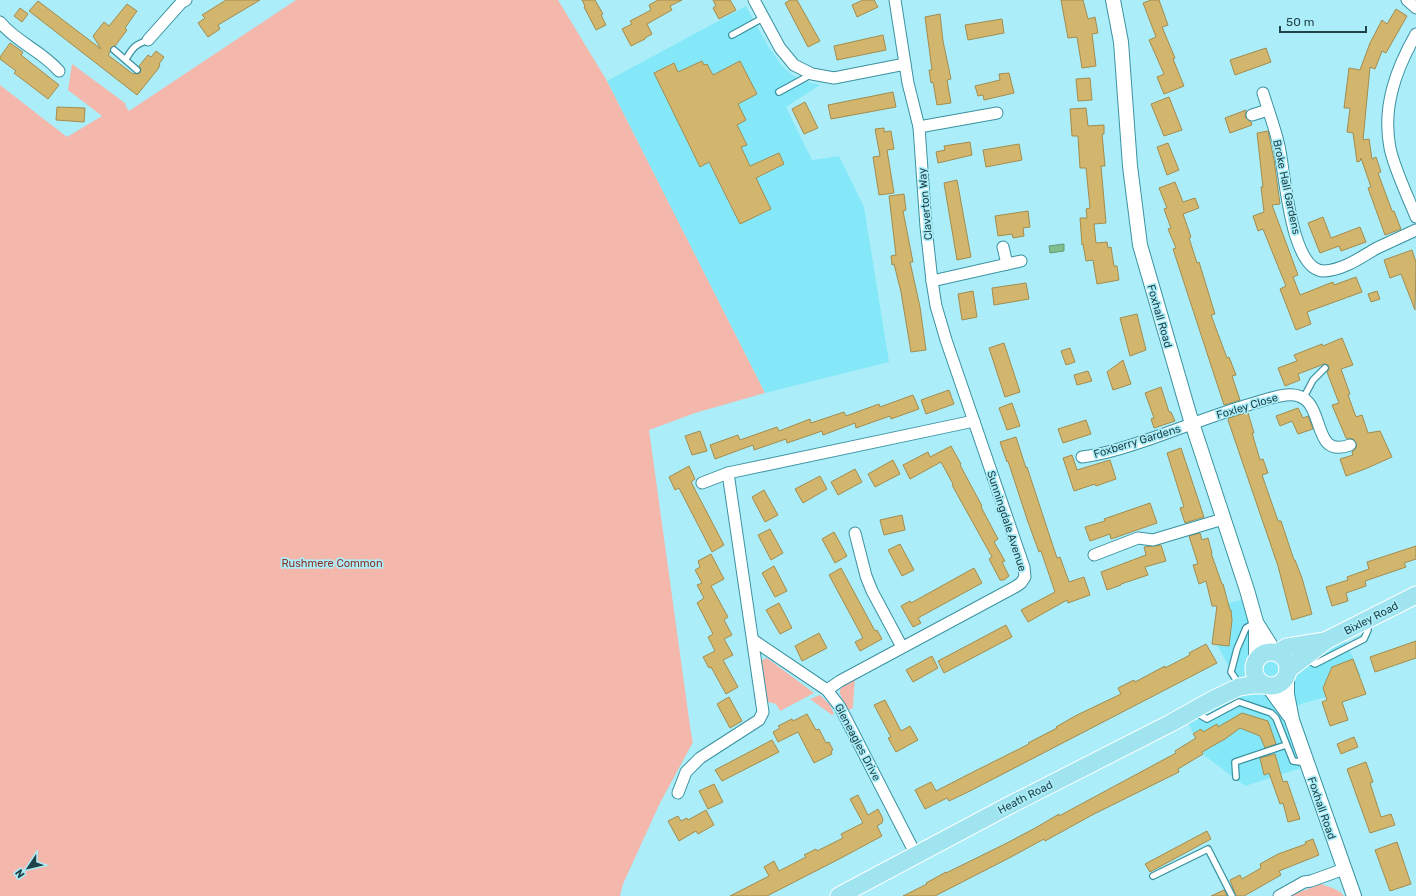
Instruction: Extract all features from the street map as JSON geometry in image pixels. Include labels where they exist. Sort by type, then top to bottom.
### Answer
[{"type":"main road","name":"Bixley Road","points":[[1287,673],[1303,658],[1327,640],[1416,595]]},
{"type":"main road","name":"Bixley Road","points":[[1276,652],[1288,647],[1327,640]]},
{"type":"main road","points":[[1264,652],[1276,652],[1287,661],[1287,673],[1282,682],[1278,685],[1267,686],[1261,683],[1255,675],[1255,662],[1264,652]]},
{"type":"main road","name":"Heath Road","points":[[1212,700],[1237,681],[1255,662]]},
{"type":"main road","name":"Heath Road","points":[[839,896],[1212,700],[1239,687],[1252,685],[1267,686]]},
{"type":"street","points":[[148,40],[186,0]]},
{"type":"street","points":[[754,0],[780,48],[794,65],[812,74],[834,78],[905,64]]},
{"type":"street","name":"Claverton Way","points":[[897,0],[905,64],[919,127],[926,227],[932,281],[936,306],[946,340]]},
{"type":"street","name":"Foxhall Road","points":[[1113,0],[1121,42],[1130,166],[1140,245],[1192,424],[1256,622],[1257,648],[1255,662]]},
{"type":"street","points":[[1407,0],[1416,8]]},
{"type":"street","points":[[0,22],[6,29],[50,62],[58,71]]},
{"type":"street","points":[[1416,34],[1398,71],[1391,91],[1388,109],[1390,149],[1416,217]]},
{"type":"street","name":"Broke Hall Gardens","points":[[1263,93],[1280,146],[1290,214],[1301,251],[1311,266],[1323,271],[1334,270],[1360,259],[1416,230]]},
{"type":"street","points":[[1252,115],[1268,110]]},
{"type":"street","points":[[919,127],[997,113]]},
{"type":"street","points":[[1003,247],[1007,264]]},
{"type":"street","points":[[932,281],[1021,261]]},
{"type":"street","name":"Sunningdale Avenue","points":[[827,690],[840,681],[902,647],[1021,584],[1025,577],[1024,567],[946,340]]},
{"type":"street","name":"Foxley Close","points":[[1192,424],[1231,410],[1286,395],[1298,395],[1304,397]]},
{"type":"street","points":[[1304,397],[1310,402],[1325,440],[1332,446],[1340,448],[1350,444]]},
{"type":"street","points":[[702,483],[728,473],[974,421]]},
{"type":"street","name":"Foxberry Gardens","points":[[1082,457],[1100,455],[1192,424]]},
{"type":"street","points":[[678,793],[686,772],[700,758],[759,720],[763,712],[728,473]]},
{"type":"street","points":[[1094,554],[1138,538],[1153,540],[1223,519]]},
{"type":"street","points":[[855,533],[866,576],[872,591],[902,647]]},
{"type":"street","name":"Foxhall Road","points":[[1256,622],[1276,652]]},
{"type":"street","name":"Gleneagles Drive","points":[[753,640],[827,690],[840,707],[916,855]]},
{"type":"street","name":"Foxhall Road","points":[[1287,673],[1288,698],[1292,720],[1354,896]]},
{"type":"street","name":"Foxhall Road","points":[[1267,686],[1292,720]]},
{"type":"street","points":[[1279,896],[1304,882],[1312,881],[1344,869]]},
{"type":"lane","points":[[732,35],[763,18]]},
{"type":"lane","points":[[126,59],[136,44],[148,40]]},
{"type":"lane","points":[[114,50],[137,70]]},
{"type":"lane","points":[[779,92],[812,74]]},
{"type":"lane","points":[[1304,397],[1313,380],[1325,368]]},
{"type":"lane","points":[[1303,658],[1315,664],[1364,639],[1368,630],[1365,621]]},
{"type":"lane","points":[[1237,681],[1231,672],[1237,649],[1246,628],[1256,622]]},
{"type":"lane","points":[[1193,710],[1207,719],[1239,702],[1271,713],[1276,718],[1293,761],[1306,761]]},
{"type":"lane","points":[[1236,777],[1235,762],[1286,745]]},
{"type":"lane","points":[[1153,876],[1208,849],[1232,896]]},
{"type":"shaded area","points":[[746,6],[768,46],[783,67],[794,76],[804,81],[820,85],[786,107],[812,160],[839,156],[864,207],[889,362],[765,393],[607,81]]},
{"type":"shaded area","points":[[1064,244],[1064,251],[1050,253],[1049,246]]},
{"type":"shaded area","points":[[1249,598],[1265,652],[1342,633],[1361,676],[1350,680],[1353,689],[1287,708],[1308,766],[1245,786],[1205,756],[1184,715],[1237,681],[1212,636],[1221,605]]},
{"type":"green space","name":"Rushmere Common","points":[[296,0],[558,0],[607,81],[765,393],[695,413],[649,430],[693,742],[660,803],[623,884],[620,896],[0,896],[0,85],[67,137],[102,116],[68,90],[72,64],[125,103],[129,111]]},
{"type":"green space","points":[[767,658],[814,693],[780,711],[776,704],[765,701],[760,664],[762,660]]},
{"type":"green space","points":[[855,676],[853,708],[849,710],[840,694],[840,691],[844,684]]},
{"type":"green space","points":[[820,695],[830,705],[834,714],[832,715],[810,699]]},
{"type":"green space","points":[[1321,884],[1337,890],[1344,896],[1289,896]]},
{"type":"building","points":[[226,0],[260,0],[218,25],[220,29],[208,37],[198,23],[205,18],[202,15]]},
{"type":"building","points":[[582,0],[595,0],[603,14],[601,15],[606,25],[596,30]]},
{"type":"building","points":[[658,0],[682,0],[670,6],[672,10],[647,24],[652,34],[631,46],[622,29],[632,24],[630,21],[651,10],[649,5]]},
{"type":"building","points":[[713,0],[730,0],[736,10],[719,19],[713,8],[716,6]]},
{"type":"building","points":[[790,0],[797,0],[820,41],[808,47],[785,3]]},
{"type":"building","points":[[863,0],[874,0],[878,7],[857,17],[852,5]]},
{"type":"building","points":[[1061,0],[1083,0],[1088,19],[1095,17],[1098,33],[1092,34],[1096,66],[1082,68],[1077,37],[1068,38]]},
{"type":"building","points":[[1151,0],[1159,0],[1168,25],[1162,27],[1175,58],[1173,59],[1184,86],[1164,94],[1157,77],[1164,74],[1149,40],[1156,37],[1143,3]]},
{"type":"building","points":[[38,1],[101,49],[93,36],[104,22],[109,26],[127,4],[137,11],[125,28],[127,30],[115,46],[111,48],[108,55],[133,74],[137,74],[140,73],[141,69],[139,66],[148,55],[151,57],[156,51],[164,57],[159,64],[158,69],[137,95],[29,11]]},
{"type":"building","points":[[20,8],[28,14],[22,22],[14,16]]},
{"type":"building","points":[[1396,9],[1407,16],[1386,53],[1382,51],[1375,69],[1370,67],[1363,140],[1369,139],[1372,159],[1376,157],[1381,172],[1378,173],[1392,211],[1394,211],[1401,229],[1385,235],[1368,188],[1371,187],[1361,158],[1360,161],[1357,162],[1353,133],[1347,132],[1350,108],[1344,108],[1349,68],[1360,70],[1370,43],[1382,20],[1387,24]]},
{"type":"building","points":[[940,14],[943,41],[951,79],[947,80],[951,103],[937,105],[933,82],[931,83],[929,70],[932,70],[925,17]]},
{"type":"building","points":[[1002,19],[1004,33],[968,40],[965,25]]},
{"type":"building","points":[[883,35],[886,50],[837,60],[834,46]]},
{"type":"building","points":[[10,43],[23,52],[21,55],[59,85],[48,99],[14,73],[16,71],[0,59]]},
{"type":"building","points":[[1266,48],[1271,62],[1235,75],[1230,60]]},
{"type":"building","points":[[702,61],[704,65],[707,64],[713,75],[740,61],[757,94],[738,104],[746,120],[737,125],[747,145],[741,147],[750,166],[779,153],[784,164],[756,178],[771,209],[740,224],[709,162],[700,167],[654,73],[674,63],[678,72]]},
{"type":"building","points":[[1009,73],[1014,93],[984,100],[983,95],[978,96],[975,86],[1000,80],[999,74]]},
{"type":"building","points":[[1090,78],[1092,100],[1078,101],[1076,79]]},
{"type":"building","points":[[893,92],[896,107],[831,119],[828,105]]},
{"type":"building","points":[[1169,97],[1182,130],[1164,136],[1151,104]]},
{"type":"building","points":[[805,102],[818,128],[804,134],[792,109]]},
{"type":"building","points":[[57,107],[85,108],[84,122],[56,120]]},
{"type":"building","points":[[1086,108],[1088,126],[1104,125],[1104,134],[1102,134],[1105,166],[1101,166],[1106,223],[1094,224],[1096,243],[1107,242],[1108,248],[1111,247],[1114,266],[1117,266],[1119,280],[1097,284],[1093,260],[1086,261],[1083,244],[1082,245],[1080,218],[1087,218],[1086,209],[1090,208],[1086,168],[1080,168],[1078,136],[1072,136],[1070,109]]},
{"type":"building","points":[[1246,110],[1245,117],[1251,122],[1252,125],[1230,133],[1225,118]]},
{"type":"building","points":[[884,128],[884,132],[891,131],[894,149],[887,150],[894,193],[879,195],[873,157],[880,156],[875,129]]},
{"type":"building","points":[[1268,131],[1274,160],[1280,204],[1272,205],[1298,275],[1293,277],[1300,295],[1333,282],[1334,285],[1356,277],[1362,292],[1307,312],[1311,324],[1296,330],[1280,289],[1286,286],[1263,229],[1258,231],[1253,216],[1264,212],[1261,187],[1263,187],[1257,133]]},
{"type":"building","points":[[970,142],[972,155],[938,163],[936,152],[945,150],[944,146]]},
{"type":"building","points":[[1168,143],[1179,170],[1167,175],[1157,147]]},
{"type":"building","points":[[1019,144],[1022,160],[986,167],[983,150]]},
{"type":"building","points":[[957,180],[971,257],[957,260],[944,183]]},
{"type":"building","points":[[1175,182],[1183,202],[1195,198],[1199,208],[1183,214],[1191,237],[1189,238],[1197,263],[1199,262],[1215,314],[1211,315],[1227,358],[1229,357],[1236,375],[1232,376],[1240,400],[1224,405],[1173,249],[1176,248],[1168,229],[1171,228],[1164,209],[1167,208],[1159,188]]},
{"type":"building","points":[[904,194],[906,210],[903,211],[913,262],[910,262],[920,307],[926,350],[911,352],[901,292],[894,264],[892,265],[891,256],[896,255],[889,196]]},
{"type":"building","points":[[1028,211],[1030,227],[1023,228],[1024,236],[1013,238],[1012,234],[998,236],[995,216]]},
{"type":"building","points":[[1323,217],[1331,238],[1360,227],[1366,242],[1341,251],[1339,246],[1320,253],[1308,223]]},
{"type":"building","points":[[1412,250],[1416,262],[1415,310],[1401,274],[1390,278],[1384,260]]},
{"type":"building","points":[[1026,283],[1029,299],[994,305],[992,288]]},
{"type":"building","points":[[973,291],[977,317],[962,320],[958,294]]},
{"type":"building","points":[[1377,291],[1380,299],[1371,302],[1368,294]]},
{"type":"building","points":[[1137,314],[1146,350],[1130,356],[1120,318]]},
{"type":"building","points":[[1342,338],[1353,365],[1341,369],[1356,417],[1362,415],[1368,433],[1380,431],[1392,457],[1346,476],[1340,459],[1353,455],[1352,452],[1356,448],[1357,444],[1353,439],[1346,438],[1332,405],[1339,403],[1327,372],[1329,369],[1328,365],[1324,364],[1298,374],[1300,380],[1285,386],[1278,368],[1297,361],[1294,355]]},
{"type":"building","points":[[1004,343],[1020,392],[1005,397],[989,348]]},
{"type":"building","points":[[1070,348],[1075,362],[1066,365],[1061,351]]},
{"type":"building","points":[[1123,360],[1131,384],[1113,390],[1107,372]]},
{"type":"building","points":[[1088,371],[1092,381],[1077,385],[1074,375]]},
{"type":"building","points":[[1161,387],[1169,412],[1171,412],[1175,421],[1154,428],[1151,419],[1154,418],[1145,393]]},
{"type":"building","points":[[949,390],[954,404],[926,414],[921,400]]},
{"type":"building","points":[[913,395],[919,409],[891,419],[890,416],[856,428],[855,423],[823,435],[822,431],[787,443],[786,439],[754,450],[753,445],[715,459],[710,445],[738,435],[740,440],[777,427],[779,431],[810,419],[811,423],[844,412],[846,416],[879,404],[880,407]]},
{"type":"building","points":[[1012,403],[1020,426],[1007,430],[999,408]]},
{"type":"building","points":[[1298,408],[1303,418],[1308,416],[1313,429],[1298,434],[1292,421],[1280,426],[1276,416]]},
{"type":"building","points":[[1248,413],[1260,460],[1263,459],[1268,473],[1262,475],[1278,521],[1281,521],[1294,560],[1302,578],[1312,614],[1292,620],[1278,566],[1228,420],[1229,418]]},
{"type":"building","points":[[1086,420],[1091,434],[1063,443],[1058,429]]},
{"type":"building","points":[[700,431],[707,451],[692,455],[685,436]]},
{"type":"building","points":[[1016,437],[1057,558],[1060,557],[1069,582],[1084,577],[1090,595],[1068,603],[1067,600],[1028,622],[1021,610],[1055,592],[1041,551],[1039,552],[1028,522],[1008,461],[1007,462],[1000,442]]},
{"type":"building","points":[[951,446],[998,539],[994,542],[1005,561],[1002,562],[1009,576],[1004,580],[1000,580],[989,559],[992,557],[941,462],[910,479],[903,465],[928,452],[930,457]]},
{"type":"building","points":[[1181,448],[1204,517],[1185,523],[1180,508],[1184,507],[1167,453]]},
{"type":"building","points":[[1072,455],[1077,470],[1110,460],[1116,479],[1096,486],[1095,484],[1074,491],[1063,458]]},
{"type":"building","points":[[893,460],[900,474],[875,487],[868,474]]},
{"type":"building","points":[[689,466],[695,479],[691,482],[724,545],[712,552],[679,488],[675,490],[669,477]]},
{"type":"building","points":[[855,469],[862,482],[838,495],[831,482]]},
{"type":"building","points":[[820,476],[827,489],[803,503],[795,489]]},
{"type":"building","points":[[764,490],[778,515],[765,522],[752,497]]},
{"type":"building","points":[[1150,503],[1157,523],[1111,539],[1110,534],[1090,541],[1085,527],[1105,521],[1104,519]]},
{"type":"building","points":[[902,515],[905,530],[884,535],[880,520]]},
{"type":"building","points":[[770,529],[783,553],[771,560],[758,535]]},
{"type":"building","points":[[834,532],[847,556],[835,563],[822,539]]},
{"type":"building","points":[[1200,533],[1202,540],[1208,538],[1211,553],[1231,610],[1232,620],[1229,646],[1212,644],[1217,606],[1212,606],[1206,581],[1199,584],[1193,565],[1198,564],[1189,536]]},
{"type":"building","points":[[900,544],[914,570],[902,576],[888,550]]},
{"type":"building","points":[[1161,545],[1166,561],[1145,567],[1148,575],[1107,590],[1101,572],[1146,555],[1144,547]]},
{"type":"building","points":[[1416,546],[1416,559],[1404,563],[1406,567],[1365,581],[1366,586],[1346,593],[1348,601],[1332,606],[1326,587],[1348,580],[1347,577],[1369,569],[1367,562]]},
{"type":"building","points":[[711,554],[724,579],[711,586],[728,617],[724,620],[732,635],[724,639],[733,655],[723,660],[738,687],[726,694],[711,667],[709,668],[703,657],[715,651],[708,637],[713,634],[697,603],[704,598],[697,585],[702,583],[695,570],[700,567],[698,561]]},
{"type":"building","points":[[774,566],[787,591],[775,597],[762,573]]},
{"type":"building","points":[[841,568],[875,631],[877,630],[882,639],[860,651],[855,642],[863,638],[829,575]]},
{"type":"building","points":[[974,568],[982,583],[918,618],[921,623],[913,627],[901,606],[910,601],[911,603]]},
{"type":"building","points":[[779,603],[792,628],[780,634],[766,610]]},
{"type":"building","points":[[1006,625],[1012,637],[944,673],[938,661]]},
{"type":"building","points":[[819,633],[827,648],[802,661],[795,646]]},
{"type":"building","points":[[1416,641],[1416,658],[1375,672],[1370,657]]},
{"type":"building","points":[[1206,644],[1217,663],[970,791],[949,801],[947,798],[925,809],[915,790],[931,782],[936,791],[1029,744],[1028,743],[1057,728],[1056,727],[1075,716],[1121,694],[1118,688],[1134,680],[1135,682],[1165,666],[1165,668],[1190,655],[1189,653]]},
{"type":"building","points":[[932,656],[938,668],[913,682],[906,670]]},
{"type":"building","points":[[1353,659],[1366,694],[1342,702],[1348,720],[1330,726],[1322,702],[1327,700],[1323,688],[1332,667]]},
{"type":"building","points":[[729,697],[742,721],[730,728],[717,704]]},
{"type":"building","points":[[885,700],[901,731],[910,726],[918,740],[896,752],[888,738],[891,737],[874,705]]},
{"type":"building","points":[[1242,713],[1268,721],[1276,744],[1265,748],[1260,736],[1240,728],[1225,739],[1202,752],[1203,754],[1178,769],[1179,772],[1094,814],[1045,841],[1044,839],[935,896],[903,896],[927,884],[926,883],[946,872],[1007,843],[1059,814],[1059,816],[1176,753],[1175,751],[1196,738],[1193,734],[1201,729],[1203,732],[1217,724],[1218,727]]},
{"type":"building","points":[[807,714],[816,730],[819,729],[826,743],[829,742],[833,750],[831,751],[832,754],[814,763],[798,732],[778,742],[773,732],[780,728],[778,726]]},
{"type":"building","points":[[1354,737],[1358,747],[1341,754],[1337,744]]},
{"type":"building","points":[[772,740],[779,752],[722,781],[715,770]]},
{"type":"building","points":[[1275,754],[1283,782],[1287,781],[1300,819],[1288,822],[1283,803],[1280,804],[1269,773],[1264,775],[1260,758]]},
{"type":"building","points":[[1366,762],[1373,782],[1370,783],[1381,817],[1391,814],[1395,825],[1370,833],[1347,769]]},
{"type":"building","points":[[714,784],[723,802],[708,809],[699,791]]},
{"type":"building","points":[[858,795],[868,815],[878,809],[883,819],[882,823],[877,826],[882,836],[767,896],[730,896],[769,876],[764,867],[774,861],[779,871],[806,857],[804,855],[816,849],[817,851],[843,838],[841,834],[863,823],[850,799]]},
{"type":"building","points":[[706,810],[714,825],[698,834],[696,831],[679,841],[668,821],[678,816],[681,821],[687,818],[688,820]]},
{"type":"building","points":[[1207,831],[1211,839],[1150,872],[1145,864]]},
{"type":"building","points":[[1313,839],[1319,855],[1279,871],[1281,875],[1244,896],[1236,896],[1230,880],[1240,875],[1242,879],[1261,868],[1260,864],[1278,854],[1306,844],[1305,842]]},
{"type":"building","points":[[1397,842],[1411,884],[1390,891],[1375,850]]},
{"type":"building","points":[[1224,890],[1227,896],[1211,896]]}]
